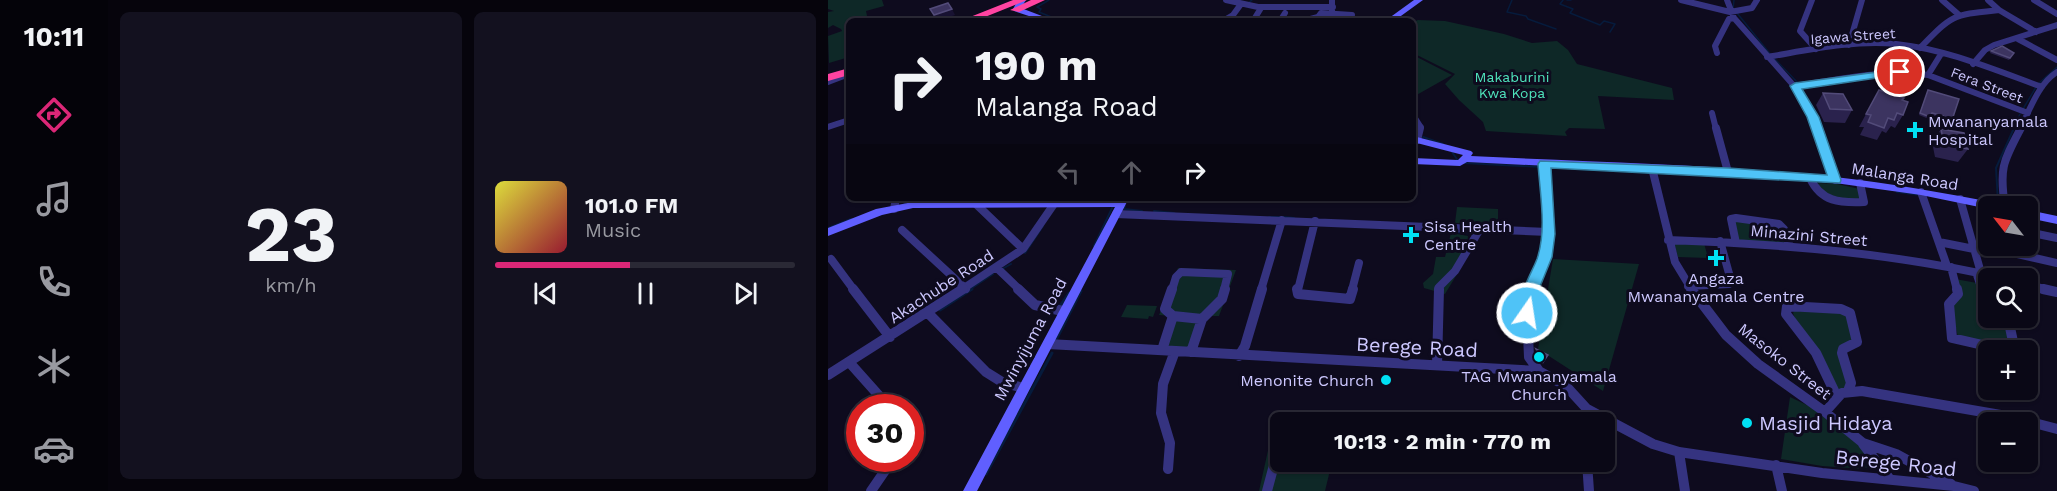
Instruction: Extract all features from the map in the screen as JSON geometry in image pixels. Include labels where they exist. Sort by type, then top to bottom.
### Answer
[{"type":"highway","points":[[974,18],[1020,3],[1040,0]]},
{"type":"highway","points":[[991,18],[1020,3]]},
{"type":"highway","points":[[828,67],[846,62]]},
{"type":"highway","points":[[828,80],[846,74]]},
{"type":"street","points":[[1236,2],[1251,0]]},
{"type":"street","points":[[1313,8],[1314,0]]},
{"type":"street","points":[[1393,18],[1418,0]]},
{"type":"street","points":[[1681,0],[1732,15]]},
{"type":"street","points":[[1727,0],[1732,15],[1795,86],[1813,117],[1835,180]]},
{"type":"street","points":[[1717,53],[1716,43],[1732,15],[1752,8],[1757,0]]},
{"type":"street","points":[[1811,0],[1800,31],[1816,49]]},
{"type":"street","points":[[1849,45],[1862,0]]},
{"type":"street","points":[[1988,0],[1999,10],[2036,32]]},
{"type":"street","points":[[2034,0],[2057,14]]},
{"type":"street","points":[[1942,1],[1958,14]]},
{"type":"street","points":[[1236,2],[1261,8],[1333,6],[1352,15],[1349,18]]},
{"type":"street","points":[[1228,18],[1233,15],[1236,2]]},
{"type":"street","points":[[1020,3],[1046,18]]},
{"type":"street","points":[[1314,18],[1333,6]]},
{"type":"street","points":[[1255,18],[1261,8]]},
{"type":"street","points":[[1920,48],[1946,21],[1958,14],[1999,10]]},
{"type":"street","points":[[1973,64],[1985,50],[2057,25]]},
{"type":"street","points":[[2018,39],[2057,60]]},
{"type":"street","name":"Igawa Street","points":[[1767,57],[1849,45],[1894,44],[1941,54],[2042,87]]},
{"type":"street","points":[[1928,75],[1941,54]]},
{"type":"street","name":"Fera Street","points":[[1795,86],[1900,72],[1928,75],[2028,114]]},
{"type":"street","points":[[2003,196],[2001,180],[2003,161],[2042,87],[2048,78],[2057,72]]},
{"type":"street","points":[[1712,113],[1728,172]]},
{"type":"street","points":[[1416,120],[1420,126],[1416,136]]},
{"type":"street","points":[[828,127],[846,121]]},
{"type":"street","points":[[1416,139],[1468,153],[1465,159]]},
{"type":"street","name":"Malanga Road","points":[[1416,161],[1460,163],[1465,159],[1810,178],[1921,192],[1978,203]]},
{"type":"street","points":[[1539,371],[1529,357],[1527,313],[1530,294],[1545,257],[1548,232],[1545,164]]},
{"type":"street","name":"Masoko Street","points":[[1652,168],[1675,262],[1688,286],[1717,324],[1742,350],[1863,443],[1896,454],[1954,486]]},
{"type":"street","points":[[1810,178],[1821,197],[1842,201],[1864,202],[1860,183]]},
{"type":"street","points":[[1921,192],[1958,294],[1949,304],[1952,338],[1978,344]]},
{"type":"street","points":[[1960,200],[1978,268]]},
{"type":"street","points":[[828,232],[895,203],[913,205],[1121,205],[1282,220],[1548,232]]},
{"type":"street","points":[[976,204],[1023,249]]},
{"type":"street","name":"Akachube Road","points":[[828,375],[891,338],[1023,249],[1054,204]]},
{"type":"street","name":"Mwinyijuma Road","points":[[970,491],[1121,205]]},
{"type":"street","points":[[2038,216],[2057,220]]},
{"type":"street","points":[[1736,243],[1731,219],[1736,218],[1779,224],[1784,229],[1790,246]]},
{"type":"street","points":[[1239,356],[1245,346],[1282,220]]},
{"type":"street","points":[[1316,221],[1297,286],[1298,294],[1350,299],[1359,263]]},
{"type":"street","points":[[1437,365],[1439,287],[1455,271],[1480,229]]},
{"type":"street","points":[[902,230],[966,289]]},
{"type":"street","points":[[2038,234],[2057,238]]},
{"type":"street","name":"Minazini Street","points":[[1668,240],[1790,246],[1949,266],[1978,272]]},
{"type":"street","points":[[1688,286],[1729,284],[1730,278],[1720,241]]},
{"type":"street","points":[[1939,242],[1973,246],[2057,263]]},
{"type":"street","points":[[831,259],[891,338]]},
{"type":"street","points":[[997,268],[1035,305],[1063,311]]},
{"type":"street","points":[[1191,352],[1202,319],[1222,299],[1228,274],[1185,271],[1176,277],[1165,309],[1173,316],[1202,319]]},
{"type":"street","points":[[2038,287],[2057,292]]},
{"type":"street","points":[[1837,397],[1816,353],[1786,314],[1787,306],[1841,309],[1850,313],[1857,342],[1844,349],[1842,353],[1851,383],[1848,391]]},
{"type":"street","points":[[928,313],[939,320],[974,361],[996,379],[1023,387]]},
{"type":"street","points":[[1162,350],[1173,316]]},
{"type":"street","name":"Berege Road","points":[[1048,344],[1539,371],[1564,383],[1582,400],[1587,409],[1653,444],[1679,452],[1954,486],[1974,491]]},
{"type":"street","points":[[1168,469],[1170,443],[1161,414],[1163,384],[1175,351]]},
{"type":"street","points":[[849,362],[878,394]]},
{"type":"street","points":[[1825,412],[1837,397],[1848,391],[1862,391],[1971,409],[2057,429]]},
{"type":"street","points":[[1863,443],[1889,478]]},
{"type":"street","points":[[1679,452],[1686,491]]},
{"type":"street","points":[[1776,465],[1782,491]]},
{"type":"street","points":[[871,491],[884,472]]},
{"type":"street","points":[[1267,491],[1272,472]]},
{"type":"street","points":[[1588,472],[1589,491]]},
{"type":"green space","points":[[828,0],[882,0],[884,6],[866,11],[867,18],[846,18],[846,58],[829,63],[828,36],[842,31],[833,25],[828,28],[828,12],[834,11],[828,9]]},
{"type":"green space","name":"Makaburini Kwa Kopa","points":[[1416,21],[1445,21],[1504,34],[1532,43],[1557,41],[1568,50],[1577,64],[1672,88],[1674,100],[1598,96],[1605,129],[1569,128],[1565,132],[1567,136],[1486,131],[1483,122],[1445,84],[1455,74],[1416,54]]},
{"type":"green space","points":[[1416,57],[1452,75],[1416,95]]},
{"type":"green space","points":[[1815,183],[1837,184],[1860,189],[1862,201],[1823,197]]},
{"type":"green space","points":[[1457,207],[1498,209],[1498,225],[1455,223]]},
{"type":"green space","points":[[1732,222],[1759,222],[1781,226],[1786,245],[1738,242]]},
{"type":"green space","points":[[1451,233],[1468,236],[1465,261],[1445,294],[1424,288],[1423,283],[1433,274],[1436,257],[1445,257]]},
{"type":"green space","points":[[1674,243],[1704,243],[1708,258],[1678,257]]},
{"type":"green space","points":[[1553,259],[1639,264],[1603,391],[1538,349]]},
{"type":"green space","points":[[1178,268],[1236,270],[1219,316],[1202,316],[1191,348],[1162,347],[1173,316],[1159,315]]},
{"type":"green space","points":[[1955,279],[1977,283],[1978,328],[2007,328],[2010,340],[1978,341],[1958,337],[1950,302],[1960,296]]},
{"type":"green space","points":[[1127,305],[1157,306],[1153,317],[1149,316],[1148,319],[1121,317]]},
{"type":"green space","points":[[1797,307],[1852,314],[1856,344],[1843,350],[1854,389],[1836,389],[1804,343],[1793,313]]},
{"type":"green space","points":[[1790,397],[1811,407],[1868,452],[1871,460],[1868,467],[1863,469],[1822,466],[1781,459]]},
{"type":"green space","points":[[1269,446],[1270,472],[1330,472],[1325,491],[1259,491]]},
{"type":"building","points":[[948,3],[952,9],[934,15],[930,9]]},
{"type":"building","points":[[2002,46],[2014,53],[2010,58],[1991,51]]},
{"type":"building","points":[[1879,90],[1904,98],[1902,100],[1908,102],[1903,115],[1897,113],[1894,120],[1888,118],[1884,128],[1868,122],[1871,115],[1866,114]]},
{"type":"building","points":[[1928,90],[1959,99],[1951,123],[1941,120],[1943,116],[1932,113],[1930,117],[1920,113]]},
{"type":"building","points":[[1823,93],[1843,94],[1852,110],[1830,109]]},
{"type":"building","points":[[1941,129],[1964,133],[1968,149],[1944,144]]},
{"type":"building","points":[[1536,349],[1548,355],[1543,362]]},
{"type":"waterway","points":[[1049,0],[1037,7],[1041,9],[1039,12],[1054,18]]},
{"type":"waterway","points":[[1247,4],[1252,0]]},
{"type":"waterway","points":[[1512,0],[1507,12],[1526,16],[1528,19],[1556,29]]},
{"type":"waterway","points":[[1563,0],[1560,4],[1573,9],[1570,13],[1600,25],[1604,21],[1615,24],[1610,32]]},
{"type":"waterway","points":[[1733,9],[1734,0]]},
{"type":"waterway","points":[[1737,13],[1771,55],[1798,83]]},
{"type":"waterway","points":[[2038,84],[2057,67]]},
{"type":"waterway","points":[[2023,109],[2036,87]]},
{"type":"waterway","points":[[2013,129],[2020,114]]},
{"type":"waterway","points":[[1998,196],[1996,168],[2014,128]]},
{"type":"waterway","points":[[1423,137],[1443,144]]},
{"type":"waterway","points":[[1452,152],[1459,162]]},
{"type":"waterway","points":[[1464,163],[1542,167]]},
{"type":"waterway","points":[[1548,167],[1629,170]]},
{"type":"waterway","points":[[1897,192],[1921,195]]},
{"type":"waterway","points":[[944,202],[1061,201]]},
{"type":"waterway","points":[[1094,246],[1113,206]]},
{"type":"waterway","points":[[1125,206],[1124,209],[1142,211]]},
{"type":"waterway","points":[[1154,211],[1174,213]]},
{"type":"waterway","points":[[1269,217],[1280,217]]},
{"type":"waterway","points":[[1284,217],[1294,218]]},
{"type":"waterway","points":[[828,228],[851,219]]},
{"type":"waterway","points":[[1025,253],[1043,226]]},
{"type":"waterway","points":[[1456,232],[1474,234]]},
{"type":"waterway","points":[[1002,269],[1011,264]]},
{"type":"waterway","points":[[969,290],[993,274]]},
{"type":"waterway","points":[[940,310],[972,289]]},
{"type":"waterway","points":[[1056,340],[1081,291]]},
{"type":"waterway","points":[[1060,306],[1069,293]]},
{"type":"waterway","points":[[986,474],[1052,353]]},
{"type":"place","name":"Mwananyamala Hospital","points":[[1915,130]]},
{"type":"place","name":"Sisa Health Centre","points":[[1411,235]]},
{"type":"place","name":"Angaza Mwananyamala Centre","points":[[1716,258]]},
{"type":"place","name":"TAG Mwananyamala Church","points":[[1539,357]]},
{"type":"place","name":"Menonite Church","points":[[1386,380]]},
{"type":"place","name":"Masjid Hidaya","points":[[1747,423]]},
{"type":"route","points":[[1527,313],[1530,294],[1545,257],[1548,234],[1545,164],[1728,172],[1835,180],[1813,117],[1795,86],[1900,72]]}]
